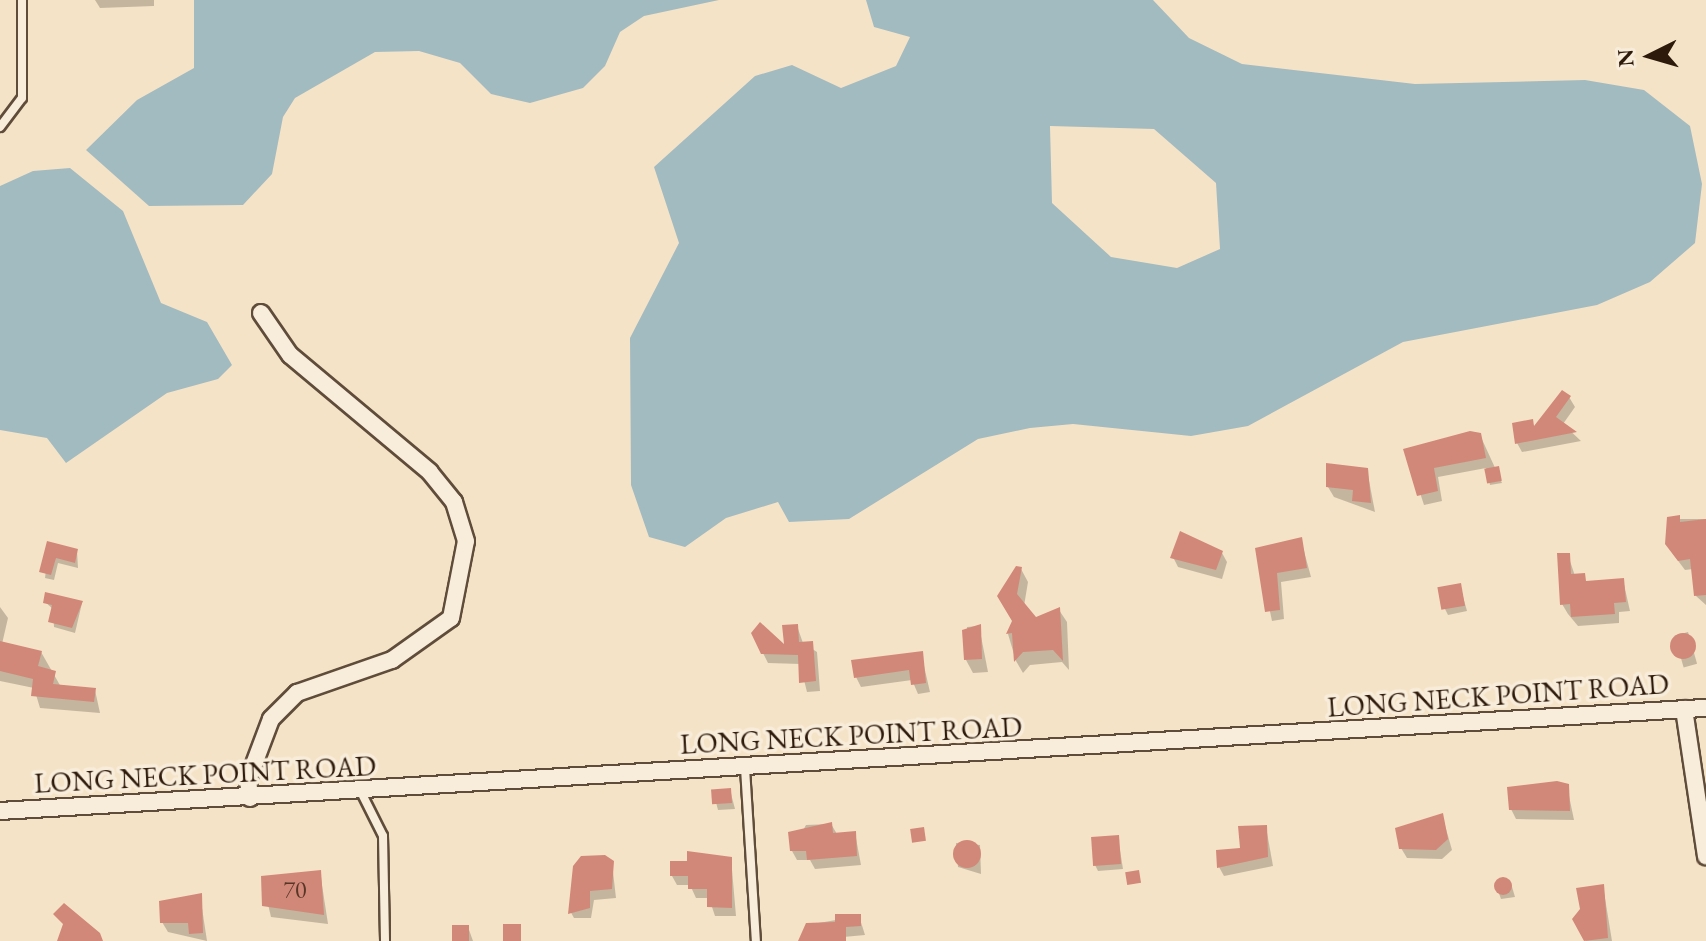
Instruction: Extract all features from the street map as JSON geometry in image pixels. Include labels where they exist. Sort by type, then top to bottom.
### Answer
[{"type":"street","points":[[250,798],[248,780],[271,719],[297,693],[392,660],[451,618],[466,541],[454,502],[430,472],[290,355],[261,313]]},
{"type":"street","name":"LONG NECK POINT ROAD","points":[[0,811],[361,792],[1706,708]]},
{"type":"street","points":[[1684,709],[1706,856]]},
{"type":"lane","points":[[0,127],[22,98],[22,0]]},
{"type":"lane","points":[[745,768],[756,941]]},
{"type":"lane","points":[[361,792],[383,836],[385,941]]},
{"type":"water","points":[[194,0],[719,0],[644,16],[620,32],[605,66],[583,88],[530,103],[491,94],[460,63],[419,51],[375,52],[295,98],[283,117],[272,174],[243,205],[149,206],[86,150],[137,100],[194,68]]},
{"type":"water","points":[[866,0],[1153,0],[1189,38],[1242,64],[1415,84],[1585,80],[1644,90],[1690,126],[1702,184],[1695,243],[1650,282],[1597,305],[1403,342],[1248,426],[1191,436],[1073,424],[1030,428],[978,439],[849,519],[789,522],[778,502],[726,518],[685,547],[649,537],[631,485],[630,338],[679,243],[654,167],[755,76],[792,65],[841,88],[896,66],[910,37],[874,27]],"holes":[[[1050,126],[1154,129],[1216,183],[1220,249],[1177,268],[1111,257],[1052,203]]]},
{"type":"water","points":[[70,168],[123,211],[161,303],[207,322],[232,365],[218,379],[167,393],[66,463],[47,438],[0,430],[0,186],[33,171]]},
{"type":"building","points":[[1562,390],[1571,396],[1556,417],[1577,432],[1515,444],[1512,423],[1533,419],[1534,426]]},
{"type":"building","points":[[1470,431],[1481,433],[1486,458],[1434,468],[1438,491],[1417,496],[1403,449]]},
{"type":"building","points":[[1326,463],[1368,468],[1371,503],[1352,501],[1353,490],[1326,487]]},
{"type":"building","points":[[1499,466],[1502,481],[1487,484],[1484,469]]},
{"type":"building","points":[[1680,515],[1680,522],[1706,519],[1706,595],[1694,596],[1690,559],[1678,561],[1665,544],[1667,517]]},
{"type":"building","points":[[1180,531],[1223,551],[1216,570],[1170,558]]},
{"type":"building","points":[[1302,537],[1307,568],[1277,573],[1280,610],[1265,612],[1255,548]]},
{"type":"building","points":[[47,541],[78,549],[75,563],[56,558],[51,575],[39,572]]},
{"type":"building","points":[[1557,553],[1570,553],[1571,574],[1585,573],[1586,581],[1624,578],[1626,602],[1614,603],[1615,614],[1571,617],[1570,604],[1560,605]]},
{"type":"building","points":[[1016,566],[1022,567],[1017,594],[1036,617],[1060,607],[1063,661],[1053,650],[1023,652],[1014,662],[1012,633],[1006,634],[1012,621],[997,596]]},
{"type":"building","points":[[1461,583],[1465,606],[1441,610],[1437,587]]},
{"type":"building","points":[[45,592],[83,601],[72,628],[48,622],[52,605],[43,603]]},
{"type":"building","points":[[760,622],[784,644],[782,625],[798,624],[799,642],[813,641],[816,681],[799,683],[798,655],[761,654],[751,633]]},
{"type":"building","points":[[981,624],[982,659],[964,660],[962,630]]},
{"type":"building","points":[[1683,633],[1692,637],[1696,646],[1692,655],[1683,659],[1674,655],[1670,646],[1674,637]]},
{"type":"building","points":[[0,641],[42,651],[38,666],[56,671],[53,684],[96,688],[94,702],[31,696],[33,679],[0,671]]},
{"type":"building","points":[[923,651],[926,683],[911,685],[909,670],[854,678],[851,660]]},
{"type":"building","points":[[1557,781],[1569,784],[1570,811],[1509,810],[1507,787]]},
{"type":"building","points":[[731,788],[732,803],[712,804],[711,789]]},
{"type":"building","points":[[1443,813],[1448,839],[1436,850],[1399,849],[1395,828]]},
{"type":"building","points":[[832,822],[833,833],[856,831],[857,856],[807,860],[806,851],[790,851],[788,832]]},
{"type":"building","points":[[1267,825],[1268,857],[1217,868],[1216,850],[1240,848],[1238,826]]},
{"type":"building","points":[[924,827],[926,841],[912,843],[910,829]]},
{"type":"building","points":[[1119,835],[1121,864],[1093,866],[1091,837]]},
{"type":"building","points":[[967,840],[977,844],[981,854],[977,864],[967,868],[957,864],[953,854],[957,844]]},
{"type":"building","points":[[687,851],[732,857],[732,908],[707,907],[707,889],[688,889],[688,876],[670,876],[670,861],[687,861]]},
{"type":"building","points":[[605,855],[614,861],[612,889],[590,891],[590,908],[568,914],[573,866],[581,856]]},
{"type":"building","points":[[321,870],[324,915],[262,906],[261,876]]},
{"type":"building","points":[[1139,870],[1141,883],[1127,885],[1125,872]]},
{"type":"building","points":[[1499,877],[1507,877],[1512,886],[1510,893],[1499,895],[1494,890],[1494,882]]},
{"type":"building","points":[[1604,884],[1608,938],[1584,941],[1572,919],[1580,909],[1576,888]]},
{"type":"building","points":[[202,893],[203,933],[189,934],[188,923],[160,923],[159,901]]},
{"type":"building","points":[[64,903],[100,933],[103,941],[57,941],[63,924],[53,914]]},
{"type":"building","points":[[835,914],[861,914],[861,926],[846,927],[846,941],[798,941],[806,923],[835,922]]},
{"type":"building","points":[[503,924],[521,924],[521,941],[503,941]]},
{"type":"building","points":[[452,925],[469,925],[469,941],[452,941]]}]
